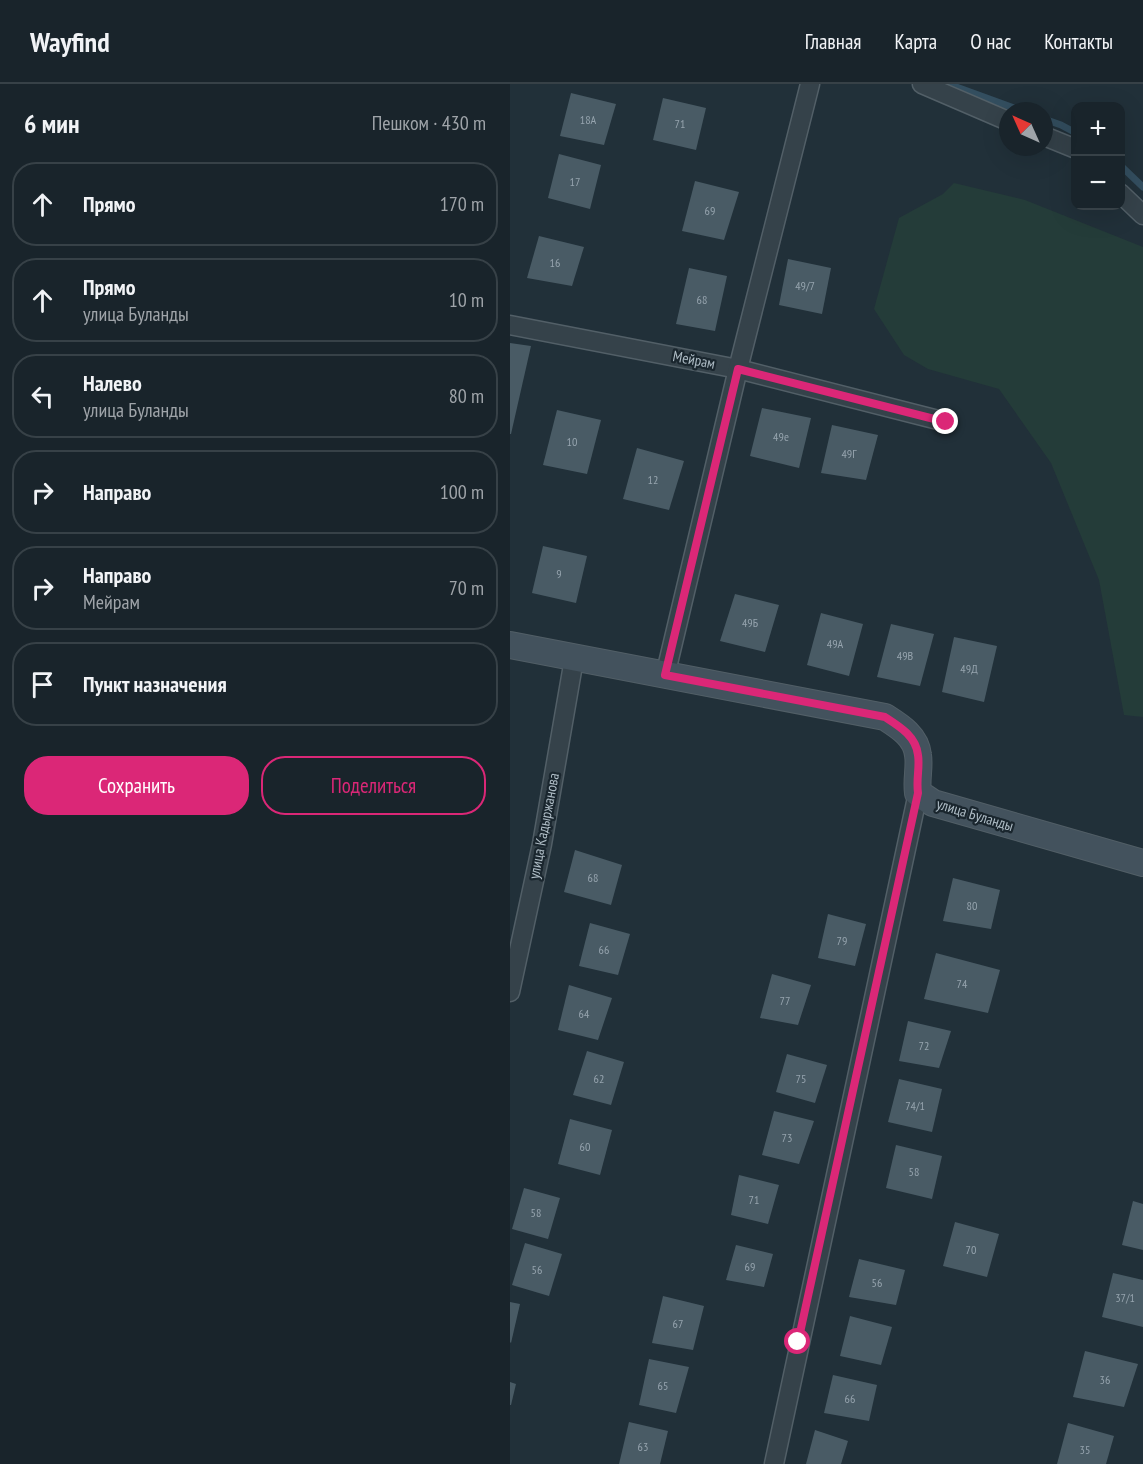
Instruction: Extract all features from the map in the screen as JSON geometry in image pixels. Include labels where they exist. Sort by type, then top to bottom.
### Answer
[{"type":"street","points":[[665,675],[738,369],[810,84]]},
{"type":"street","points":[[922,84],[999,117]]},
{"type":"street","points":[[1053,140],[1071,147]]},
{"type":"street","points":[[1125,198],[1143,215]]},
{"type":"street","name":"Мейрам","points":[[510,325],[738,369],[946,422]]},
{"type":"street","name":"улица Буланды","points":[[510,645],[885,717],[908,733],[918,754],[916,778],[918,793],[933,804],[1143,863]]},
{"type":"street","name":"улица Кадыржанова","points":[[510,992],[542,844],[574,659]]},
{"type":"street","points":[[774,1464],[918,793]]},
{"type":"green space","points":[[954,183],[1025,200],[1143,247],[1143,717],[1124,715],[1099,580],[1051,463],[999,389],[928,369],[904,355],[874,309],[899,218],[943,194]]},
{"type":"building","points":[[571,93],[616,104],[604,145],[560,136]]},
{"type":"building","points":[[663,98],[706,108],[696,150],[653,140]]},
{"type":"building","points":[[559,154],[601,165],[590,209],[548,198]]},
{"type":"building","points":[[695,181],[739,192],[724,240],[682,231]]},
{"type":"building","points":[[539,236],[584,247],[572,286],[527,278]]},
{"type":"building","points":[[788,259],[831,268],[822,314],[779,305]]},
{"type":"building","points":[[689,268],[727,276],[715,331],[676,324]]},
{"type":"building","points":[[510,343],[531,346],[511,434],[510,434]]},
{"type":"building","points":[[762,408],[811,418],[799,468],[750,456]]},
{"type":"building","points":[[557,410],[601,420],[587,474],[543,465]]},
{"type":"building","points":[[832,425],[878,435],[866,480],[821,473]]},
{"type":"building","points":[[637,448],[684,461],[669,510],[623,499]]},
{"type":"building","points":[[543,546],[587,556],[576,603],[532,593]]},
{"type":"building","points":[[735,594],[779,605],[765,652],[720,641]]},
{"type":"building","points":[[821,613],[863,624],[849,676],[807,665]]},
{"type":"building","points":[[891,624],[934,634],[920,686],[877,677]]},
{"type":"building","points":[[954,637],[997,646],[984,702],[942,692]]},
{"type":"building","points":[[575,850],[622,865],[611,905],[564,892]]},
{"type":"building","points":[[953,878],[1000,890],[991,929],[943,921]]},
{"type":"building","points":[[828,914],[866,924],[855,966],[818,958]]},
{"type":"building","points":[[590,923],[630,934],[618,975],[579,966]]},
{"type":"building","points":[[936,953],[1000,970],[988,1013],[924,999]]},
{"type":"building","points":[[772,974],[811,985],[798,1025],[760,1018]]},
{"type":"building","points":[[569,985],[612,998],[598,1040],[558,1030]]},
{"type":"building","points":[[908,1021],[951,1031],[939,1068],[899,1061]]},
{"type":"building","points":[[587,1051],[624,1062],[611,1105],[573,1095]]},
{"type":"building","points":[[787,1054],[827,1065],[815,1103],[776,1092]]},
{"type":"building","points":[[899,1079],[942,1089],[932,1132],[888,1122]]},
{"type":"building","points":[[774,1111],[814,1121],[799,1164],[762,1155]]},
{"type":"building","points":[[570,1119],[612,1130],[600,1175],[558,1164]]},
{"type":"building","points":[[896,1145],[942,1156],[932,1199],[886,1188]]},
{"type":"building","points":[[739,1175],[779,1185],[768,1224],[731,1215]]},
{"type":"building","points":[[524,1188],[560,1198],[548,1239],[512,1229]]},
{"type":"building","points":[[1133,1201],[1143,1204],[1143,1250],[1122,1245]]},
{"type":"building","points":[[955,1222],[999,1234],[987,1277],[943,1266]]},
{"type":"building","points":[[525,1243],[562,1254],[549,1296],[512,1285]]},
{"type":"building","points":[[736,1245],[773,1254],[764,1287],[726,1280]]},
{"type":"building","points":[[859,1259],[905,1270],[896,1305],[849,1297]]},
{"type":"building","points":[[1113,1273],[1143,1280],[1143,1327],[1102,1317]]},
{"type":"building","points":[[663,1296],[704,1306],[693,1350],[652,1343]]},
{"type":"building","points":[[510,1302],[520,1304],[511,1343],[510,1342]]},
{"type":"building","points":[[850,1316],[892,1327],[881,1365],[840,1356]]},
{"type":"building","points":[[1085,1351],[1138,1364],[1124,1407],[1073,1397]]},
{"type":"building","points":[[649,1359],[689,1367],[676,1413],[639,1405]]},
{"type":"building","points":[[833,1375],[877,1385],[869,1421],[824,1413]]},
{"type":"building","points":[[510,1382],[516,1384],[511,1405],[510,1405]]},
{"type":"building","points":[[629,1422],[668,1431],[660,1464],[619,1464]]},
{"type":"building","points":[[1068,1423],[1114,1436],[1106,1464],[1057,1464]]},
{"type":"building","points":[[815,1430],[848,1441],[841,1464],[806,1464]]},
{"type":"waterway","points":[[948,84],[999,103]]},
{"type":"waterway","points":[[1053,122],[1071,130]]},
{"type":"waterway","points":[[1125,170],[1143,187]]},
{"type":"route","points":[[798,1342],[918,793],[916,778],[918,754],[908,733],[885,717],[665,675],[738,369],[946,422]]}]
